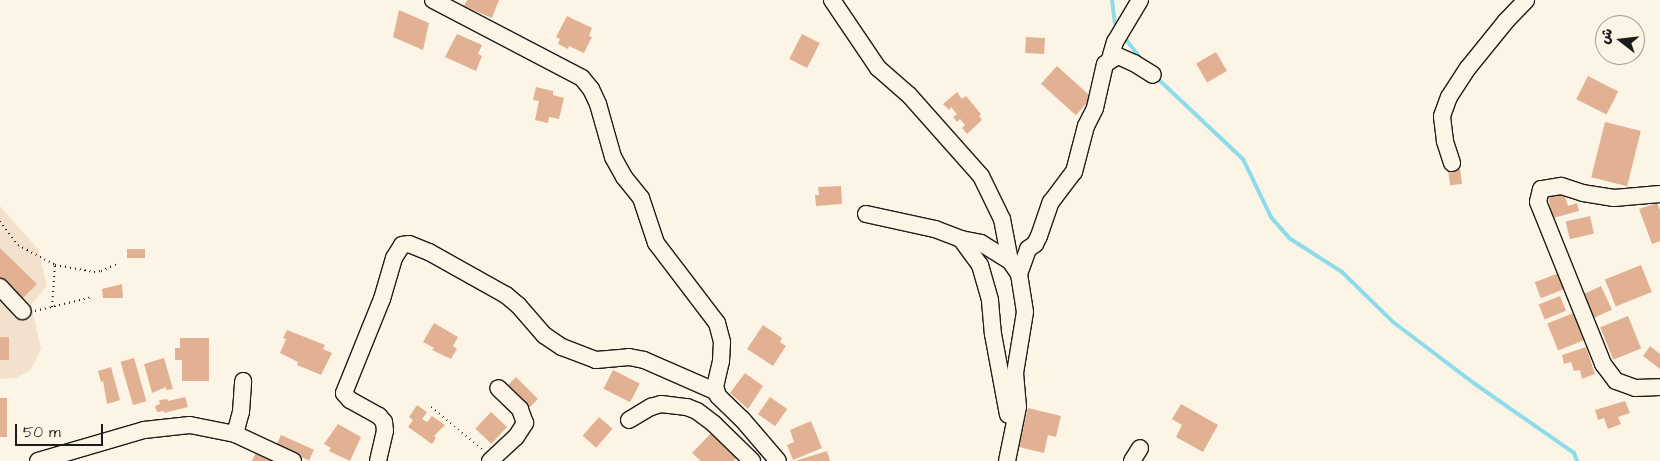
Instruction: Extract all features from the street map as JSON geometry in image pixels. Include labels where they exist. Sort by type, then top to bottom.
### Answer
[{"type":"street","points":[[433,0],[582,78],[591,89],[598,104],[613,157],[624,177],[640,198],[656,243],[717,323],[722,342],[716,391],[721,400],[742,419],[778,461]]},
{"type":"street","points":[[832,0],[878,68],[909,95],[981,176],[1002,219],[1025,312],[1015,373],[1018,407],[1007,461]]},
{"type":"street","points":[[1110,59],[1115,42],[1140,0]]},
{"type":"street","points":[[1452,163],[1445,141],[1442,116],[1449,97],[1468,68],[1506,21],[1526,0]]},
{"type":"street","points":[[1014,267],[1028,249],[1035,244],[1051,202],[1074,172],[1086,126],[1096,108],[1105,64],[1110,59],[1118,56],[1125,58],[1153,76]]},
{"type":"street","points":[[1660,194],[1614,198],[1583,193],[1561,186],[1541,189],[1538,202],[1603,364],[1616,380],[1635,388],[1660,387]]},
{"type":"street","points":[[866,214],[935,229],[961,239],[981,243],[1014,267]]},
{"type":"street","points":[[961,239],[980,265],[990,301],[993,334],[1008,407],[1010,445]]},
{"type":"street","points":[[378,461],[385,431],[384,422],[379,416],[350,400],[344,393],[382,299],[394,258],[402,245],[409,244],[429,252],[506,295],[518,305],[544,335],[562,347],[596,360],[629,357],[644,360],[716,391]]},
{"type":"street","points":[[0,287],[22,311]]},
{"type":"street","points":[[235,434],[241,412],[243,381]]},
{"type":"street","points":[[491,460],[516,438],[525,423],[520,409],[498,388]]},
{"type":"street","points":[[629,420],[651,407],[661,404],[687,407],[697,411],[714,424],[752,461]]},
{"type":"street","points":[[38,461],[144,430],[190,425],[235,434],[293,461]]},
{"type":"path","points":[[0,221],[18,244],[55,265],[94,272],[117,264]]},
{"type":"path","points":[[52,307],[55,265]]},
{"type":"path","points":[[22,311],[52,307],[92,297]]},
{"type":"path","points":[[431,407],[458,427],[491,460]]},
{"type":"shaded area","points":[[0,206],[38,249],[47,286],[31,305],[41,349],[31,370],[16,378],[0,379]]},
{"type":"building","points":[[467,0],[499,0],[492,18],[464,6]]},
{"type":"building","points":[[399,10],[429,23],[423,50],[393,37]]},
{"type":"building","points":[[567,16],[592,28],[589,36],[592,37],[584,53],[569,46],[568,49],[558,44],[560,39],[556,37]]},
{"type":"building","points":[[457,34],[482,45],[478,54],[482,56],[476,71],[445,57]]},
{"type":"building","points":[[802,34],[820,43],[807,68],[789,59]]},
{"type":"building","points":[[1026,37],[1045,38],[1044,54],[1025,53]]},
{"type":"building","points":[[1216,52],[1227,71],[1207,83],[1196,64]]},
{"type":"building","points":[[1057,66],[1092,97],[1076,115],[1041,84]]},
{"type":"building","points":[[1588,76],[1618,91],[1606,115],[1576,99]]},
{"type":"building","points":[[536,87],[553,91],[553,95],[564,98],[559,119],[549,117],[548,123],[535,120],[539,101],[533,100]]},
{"type":"building","points":[[957,92],[962,99],[966,96],[981,114],[979,116],[982,120],[967,134],[962,128],[965,125],[960,119],[957,122],[953,117],[957,114],[951,107],[949,110],[943,104]]},
{"type":"building","points":[[1605,122],[1641,131],[1627,186],[1591,177]]},
{"type":"building","points":[[1460,169],[1462,184],[1450,186],[1448,171]]},
{"type":"building","points":[[841,186],[842,204],[816,206],[815,195],[819,195],[818,187]]},
{"type":"building","points":[[1563,189],[1568,206],[1577,203],[1579,211],[1553,218],[1547,193]]},
{"type":"building","points":[[1657,203],[1660,210],[1660,241],[1652,244],[1639,209]]},
{"type":"building","points":[[1590,216],[1594,234],[1570,239],[1566,222]]},
{"type":"building","points":[[0,248],[37,284],[21,300],[0,279]]},
{"type":"building","points":[[127,249],[145,249],[145,258],[127,258]]},
{"type":"building","points":[[1641,265],[1652,292],[1616,306],[1605,280]]},
{"type":"building","points":[[1559,273],[1565,289],[1541,298],[1535,282]]},
{"type":"building","points":[[122,284],[123,298],[103,298],[102,289]]},
{"type":"building","points":[[1601,286],[1612,310],[1594,318],[1583,294]]},
{"type":"building","points":[[1560,296],[1566,311],[1545,319],[1539,305]]},
{"type":"building","points":[[1576,312],[1587,339],[1558,351],[1547,324]]},
{"type":"building","points":[[1628,316],[1641,348],[1613,360],[1600,327]]},
{"type":"building","points":[[434,323],[458,337],[453,346],[457,349],[451,359],[432,350],[434,348],[423,342]]},
{"type":"building","points":[[763,325],[782,338],[780,342],[786,346],[773,366],[747,349]]},
{"type":"building","points":[[287,330],[325,345],[323,349],[332,353],[321,375],[297,365],[298,362],[280,353],[286,339],[283,338]]},
{"type":"building","points":[[0,337],[9,337],[9,360],[0,360]]},
{"type":"building","points":[[180,338],[209,338],[209,381],[182,381],[182,360],[175,360],[175,348],[180,348]]},
{"type":"building","points":[[1650,346],[1660,354],[1660,369],[1643,356]]},
{"type":"building","points":[[1586,347],[1595,374],[1582,379],[1580,370],[1574,371],[1571,362],[1564,364],[1562,355]]},
{"type":"building","points":[[134,358],[146,401],[133,405],[121,362]]},
{"type":"building","points":[[164,358],[173,389],[166,390],[166,387],[152,393],[144,364]]},
{"type":"building","points":[[111,367],[120,400],[107,404],[103,381],[101,382],[98,371]]},
{"type":"building","points":[[613,370],[640,384],[630,402],[603,389]]},
{"type":"building","points":[[745,373],[763,386],[748,409],[730,393]]},
{"type":"building","points":[[516,377],[538,399],[526,411],[504,389]]},
{"type":"building","points":[[185,397],[188,407],[164,413],[164,411],[157,412],[155,406],[160,404],[159,400],[167,399],[168,401]]},
{"type":"building","points":[[770,397],[787,409],[775,426],[758,414]]},
{"type":"building","points":[[0,398],[7,398],[7,437],[0,437]]},
{"type":"building","points":[[1625,401],[1630,413],[1618,417],[1621,424],[1608,429],[1604,418],[1598,420],[1595,410]]},
{"type":"building","points":[[1181,404],[1218,425],[1203,452],[1176,437],[1182,425],[1172,419]]},
{"type":"building","points":[[417,405],[427,412],[422,419],[427,422],[432,416],[445,425],[434,436],[436,438],[432,444],[408,427],[413,420],[409,417]]},
{"type":"building","points":[[1028,408],[1061,416],[1056,437],[1048,435],[1044,453],[1019,447]]},
{"type":"building","points":[[491,412],[507,427],[491,444],[475,429]]},
{"type":"building","points":[[599,417],[613,429],[596,448],[583,436]]},
{"type":"building","points":[[811,421],[822,448],[793,460],[787,445],[794,442],[790,430]]},
{"type":"building","points":[[338,424],[361,437],[350,461],[329,451],[331,448],[324,444]]},
{"type":"building","points":[[713,431],[739,455],[734,461],[701,461],[692,453]]},
{"type":"building","points":[[281,435],[314,450],[309,461],[276,446]]},
{"type":"building","points":[[827,451],[830,461],[795,461]]},
{"type":"building","points":[[256,452],[274,461],[252,461]]},
{"type":"waterway","points":[[1112,0],[1115,23],[1119,29]]},
{"type":"waterway","points":[[1124,37],[1141,59]]},
{"type":"waterway","points":[[1157,78],[1243,159],[1271,217],[1289,238],[1342,272],[1393,322],[1475,384],[1574,453],[1577,461]]}]
